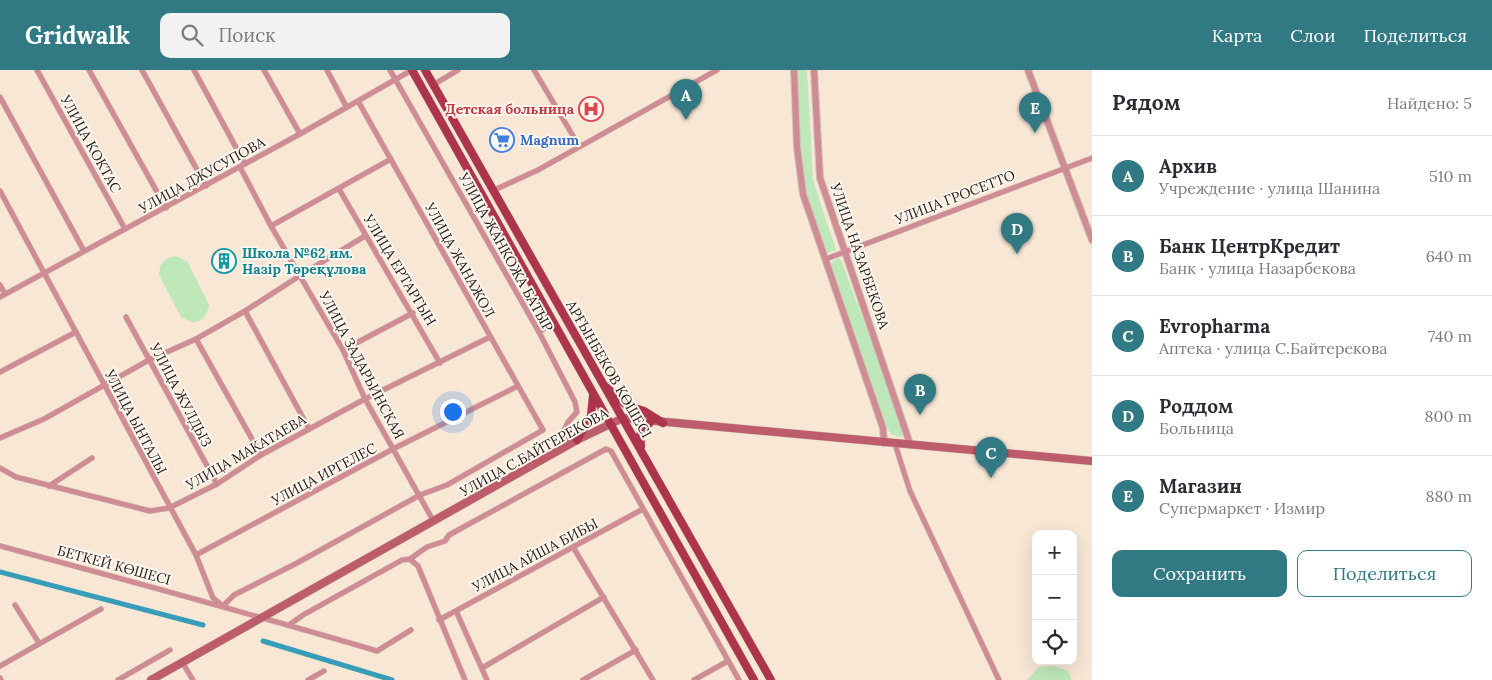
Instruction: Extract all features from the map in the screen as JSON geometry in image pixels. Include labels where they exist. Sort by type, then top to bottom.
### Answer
[{"type":"main road","name":"АРҒЫНБЕКОВ КӨШЕСІ","points":[[412,70],[751,679]]},
{"type":"main road","name":"АРҒЫНБЕКОВ КӨШЕСІ","points":[[424,70],[771,680]]},
{"type":"main road","points":[[605,387],[626,404],[644,410],[662,423]]},
{"type":"main road","points":[[577,440],[591,416],[593,394]]},
{"type":"main road","name":"УЛИЦА С.БАЙТЕРЕКОВА","points":[[151,680],[577,440],[623,418],[1092,461]]},
{"type":"main road","points":[[641,450],[640,435],[651,421]]},
{"type":"street","name":"УЛИЦА КОКТАС","points":[[38,70],[125,229]]},
{"type":"street","points":[[89,70],[166,208]]},
{"type":"street","points":[[142,70],[206,186]]},
{"type":"street","name":"УЛИЦА ЗАДАРЬИНСКАЯ","points":[[194,70],[243,165],[271,226],[343,350],[365,398],[434,522]]},
{"type":"street","points":[[264,70],[300,134]]},
{"type":"street","points":[[327,70],[346,106]]},
{"type":"street","name":"УЛИЦА ЖАНКОЖА БАТЫР","points":[[390,70],[538,332],[575,402],[576,412],[562,434],[569,445]]},
{"type":"street","name":"УЛИЦА ДЖУСУПОВА","points":[[3,296],[206,186],[412,70]]},
{"type":"street","points":[[433,84],[458,70]]},
{"type":"street","points":[[534,70],[579,146]]},
{"type":"street","points":[[492,191],[538,170],[716,70]]},
{"type":"street","points":[[794,70],[800,180],[883,428],[884,443]]},
{"type":"street","name":"УЛИЦА НАЗАРБЕКОВА","points":[[814,70],[820,178],[910,444]]},
{"type":"street","points":[[1028,70],[1092,240]]},
{"type":"street","points":[[0,97],[84,251]]},
{"type":"street","name":"УЛИЦА ЖАНАЖОЛ","points":[[358,101],[543,430],[447,485],[420,495]]},
{"type":"street","name":"УЛИЦА ГРОСЕТТО","points":[[826,259],[1092,158]]},
{"type":"street","points":[[271,226],[391,159]]},
{"type":"street","name":"УЛИЦА ЕРТАРГЫН","points":[[340,189],[365,236],[413,313],[440,364]]},
{"type":"street","name":"УЛИЦА ЫНТАЛЫ","points":[[0,191],[196,555],[212,598],[223,606]]},
{"type":"street","points":[[0,438],[44,419],[149,360],[196,339],[245,312],[300,275],[365,236]]},
{"type":"street","points":[[0,285],[3,296]]},
{"type":"street","points":[[245,312],[309,429]]},
{"type":"street","points":[[343,350],[413,313]]},
{"type":"street","name":"УЛИЦА ЖУЛДЫЗ","points":[[126,317],[216,484]]},
{"type":"street","points":[[538,332],[554,324]]},
{"type":"street","points":[[0,372],[76,332]]},
{"type":"street","name":"УЛИЦА МАКАТАЕВА","points":[[0,468],[16,477],[150,511],[169,508],[216,484],[261,455],[365,398],[440,364],[490,337]]},
{"type":"street","points":[[196,339],[261,455]]},
{"type":"street","name":"УЛИЦА ИРГЕЛЕС","points":[[196,555],[394,449],[518,386]]},
{"type":"street","points":[[895,444],[910,491],[999,680]]},
{"type":"street","points":[[289,626],[303,616],[402,560],[410,559],[427,546],[444,541],[449,535],[606,449],[611,451],[739,680]]},
{"type":"street","points":[[49,486],[92,458]]},
{"type":"street","points":[[223,606],[234,595],[297,563],[420,495]]},
{"type":"street","name":"УЛИЦА АЙША БИБЫ","points":[[438,620],[643,509]]},
{"type":"street","name":"БЕТКЕЙ КӨШЕСІ","points":[[0,546],[223,606],[259,619],[377,651],[411,630]]},
{"type":"street","points":[[573,547],[653,680]]},
{"type":"street","points":[[410,559],[418,566],[438,620],[465,680]]},
{"type":"street","points":[[482,668],[604,597]]},
{"type":"street","points":[[15,605],[39,644]]},
{"type":"street","points":[[0,666],[101,609]]},
{"type":"street","points":[[456,611],[487,680]]},
{"type":"street","points":[[118,680],[170,650]]},
{"type":"street","points":[[583,680],[636,650]]},
{"type":"street","points":[[694,680],[728,661]]},
{"type":"street","points":[[182,662],[192,679]]},
{"type":"street","points":[[308,680],[324,671]]},
{"type":"green space","points":[[795,70],[807,70],[813,180],[836,250],[825,254],[798,182]]},
{"type":"green space","points":[[175,256],[187,261],[209,305],[204,317],[193,323],[181,317],[159,275],[160,266],[166,259]]},
{"type":"green space","points":[[838,258],[841,260],[905,431],[901,437],[892,435],[888,430],[828,265]]},
{"type":"green space","points":[[1055,666],[1068,671],[1072,680],[1027,680],[1039,667]]},
{"type":"waterway","points":[[0,572],[203,625]]},
{"type":"waterway","points":[[263,641],[392,680]]},
{"type":"place","name":"Детская больница","points":[[591,109]]},
{"type":"place","name":"Архив","points":[[686,120]]},
{"type":"place","name":"Магазин","points":[[1035,133]]},
{"type":"place","name":"Magnum","points":[[502,140]]},
{"type":"place","name":"Роддом","points":[[1017,254]]},
{"type":"place","name":"Школа №62 им. Назір Төреқұлова","points":[[224,261]]},
{"type":"place","name":"Банк ЦентрКредит","points":[[920,415]]},
{"type":"place","name":"Evropharma","points":[[991,478]]}]
